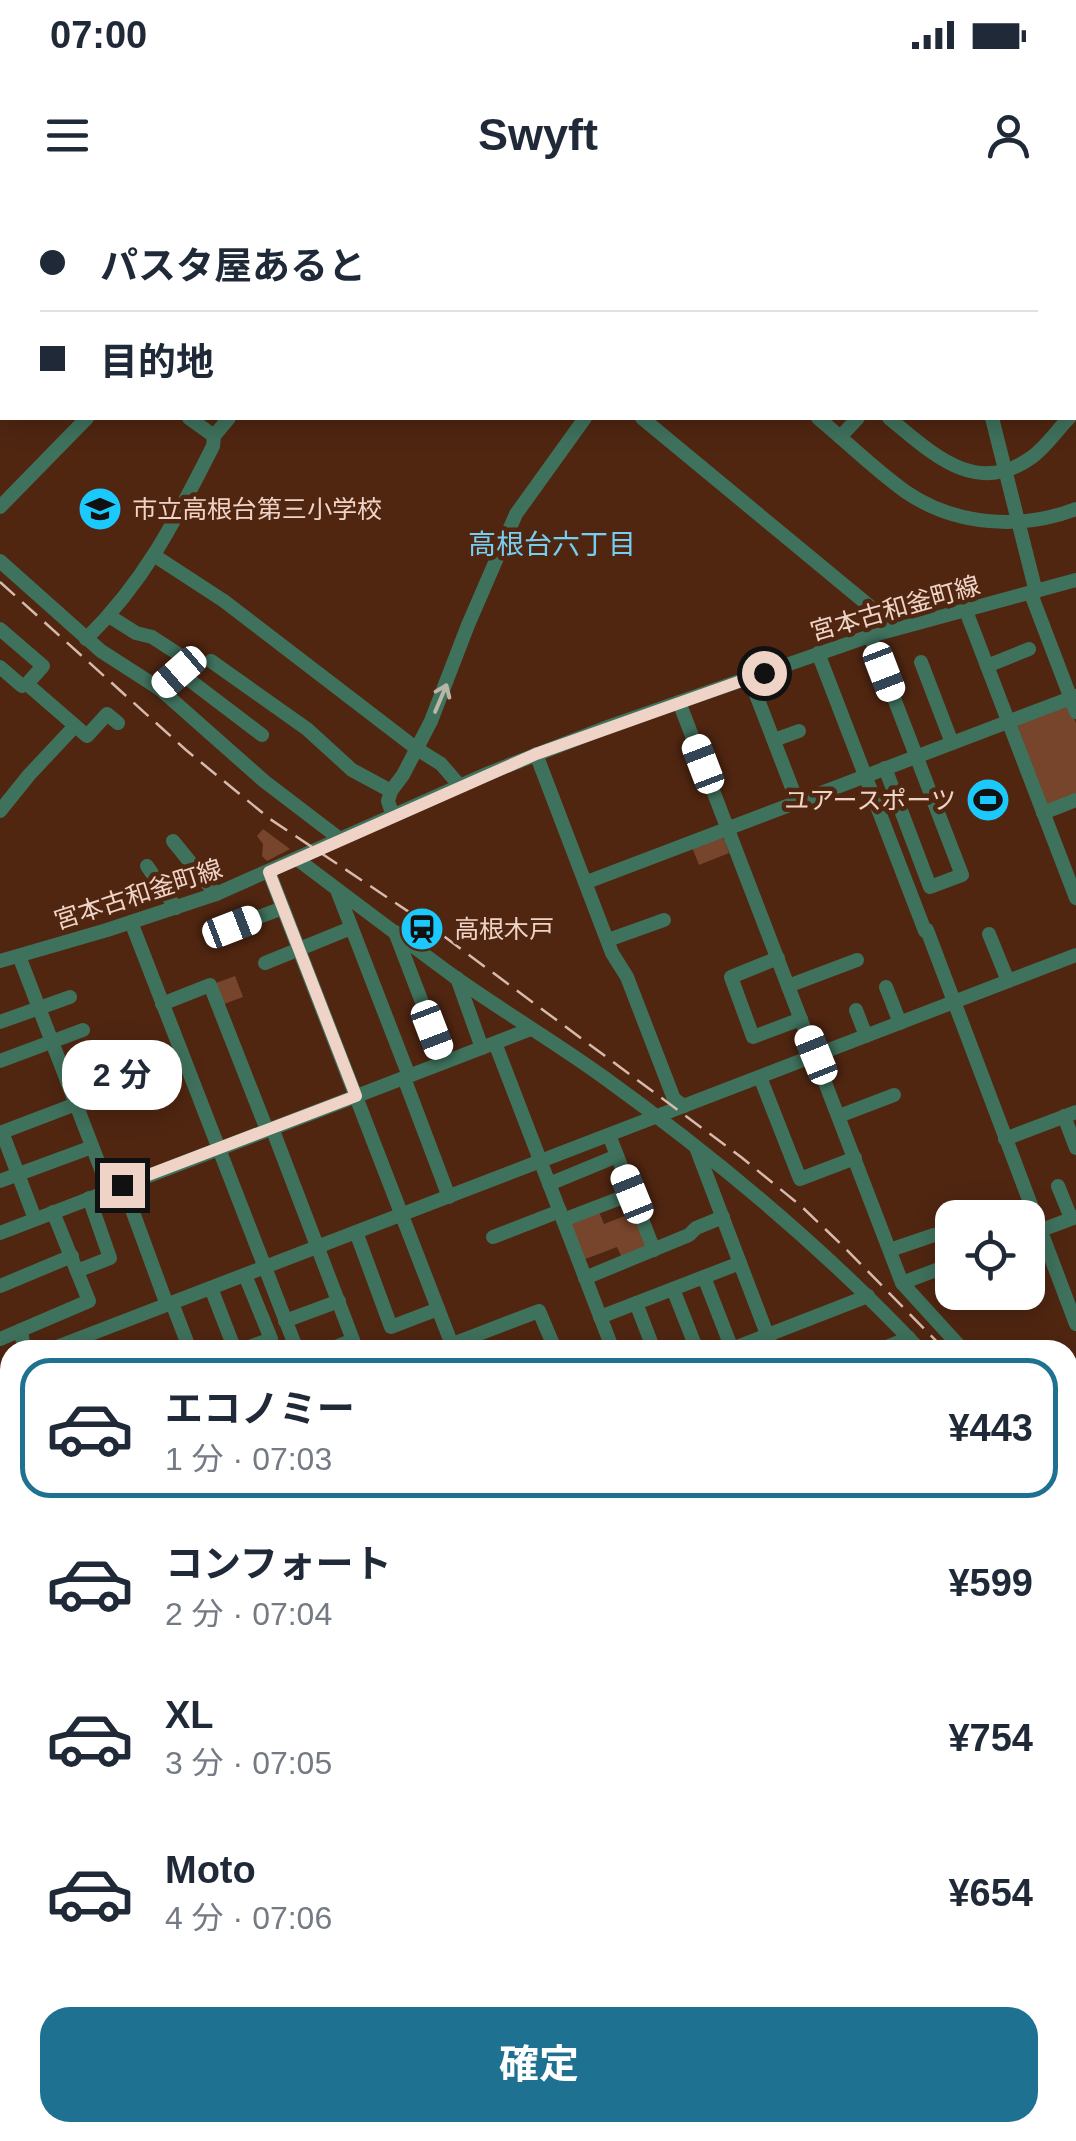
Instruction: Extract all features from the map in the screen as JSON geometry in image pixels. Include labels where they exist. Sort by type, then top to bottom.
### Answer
[{"type":"street","points":[[0,507],[85,420]]},
{"type":"street","points":[[191,420],[214,436]]},
{"type":"street","points":[[86,638],[109,616],[155,556],[213,446],[214,436],[227,420]]},
{"type":"street","points":[[393,816],[388,801],[390,791],[417,750],[446,688],[468,624],[516,514],[584,420]]},
{"type":"street","points":[[644,420],[896,628]]},
{"type":"street","points":[[820,420],[890,480],[935,508],[990,522],[1018,523],[1076,509]]},
{"type":"street","points":[[840,437],[856,420]]},
{"type":"street","points":[[891,420],[949,464],[985,474],[1004,472],[1036,454],[1068,420]]},
{"type":"street","points":[[586,882],[864,775],[1074,702],[1033,593],[992,420]]},
{"type":"street","points":[[155,556],[224,601],[447,770],[460,786]]},
{"type":"street","points":[[0,561],[101,651],[160,689],[264,780],[340,839]]},
{"type":"street","name":"宮本古和釜町線","points":[[0,961],[20,959],[216,894],[536,754],[679,702],[896,628],[1076,580]]},
{"type":"street","points":[[966,610],[1076,898]]},
{"type":"street","points":[[109,616],[189,661],[160,689]]},
{"type":"street","points":[[870,636],[962,875],[930,887],[884,768]]},
{"type":"street","points":[[0,667],[22,686],[43,666],[3,637]]},
{"type":"street","points":[[987,666],[1029,649]]},
{"type":"street","points":[[818,653],[954,1002],[1024,1200]]},
{"type":"street","points":[[210,661],[306,729],[352,770],[390,791]]},
{"type":"street","points":[[921,662],[952,743]]},
{"type":"street","points":[[179,672],[262,735]]},
{"type":"street","points":[[750,678],[797,801]]},
{"type":"street","points":[[27,684],[87,736],[107,714],[118,723]]},
{"type":"street","points":[[679,702],[902,1283],[954,1340]]},
{"type":"street","points":[[0,811],[74,726]]},
{"type":"street","points":[[774,740],[799,732]]},
{"type":"street","points":[[536,754],[612,953],[627,977],[674,1099],[684,1106]]},
{"type":"street","points":[[1043,813],[1076,800]]},
{"type":"street","points":[[172,842],[216,894]]},
{"type":"street","points":[[297,859],[456,978],[657,1117],[785,1220],[910,1340]]},
{"type":"street","points":[[147,866],[176,908]]},
{"type":"street","points":[[269,872],[450,1340]]},
{"type":"street","points":[[337,890],[449,1196]]},
{"type":"street","points":[[232,927],[283,908]]},
{"type":"street","points":[[608,940],[664,920]]},
{"type":"street","points":[[131,922],[292,1340]]},
{"type":"street","points":[[264,963],[351,928]]},
{"type":"street","points":[[395,932],[445,1062]]},
{"type":"street","points":[[989,934],[1008,981]]},
{"type":"street","points":[[76,1340],[1076,955]]},
{"type":"street","points":[[778,958],[731,977],[753,1037],[801,1018]]},
{"type":"street","points":[[20,959],[92,1147],[116,1188],[185,1340]]},
{"type":"street","points":[[788,986],[856,960]]},
{"type":"street","points":[[456,978],[540,1162],[609,1340]]},
{"type":"street","points":[[162,1004],[210,986],[354,1340]]},
{"type":"street","points":[[886,987],[900,1023]]},
{"type":"street","points":[[0,1022],[70,997]]},
{"type":"street","points":[[856,1010],[866,1036]]},
{"type":"street","points":[[0,1233],[532,1029]]},
{"type":"street","points":[[0,1060],[83,1030]]},
{"type":"street","points":[[760,1077],[800,1179],[855,1158]]},
{"type":"street","points":[[838,1116],[894,1095]]},
{"type":"street","points":[[35,1219],[1,1132],[76,1104]]},
{"type":"street","points":[[1005,1139],[1070,1114],[1076,1148]]},
{"type":"street","points":[[609,1135],[654,1250]]},
{"type":"street","points":[[0,1181],[92,1147]]},
{"type":"street","points":[[697,1149],[769,1340]]},
{"type":"street","points":[[548,1184],[617,1156]]},
{"type":"street","points":[[1045,1229],[1074,1217],[1058,1186]]},
{"type":"street","points":[[493,1237],[632,1194]]},
{"type":"street","points":[[0,1286],[74,1263],[110,1258],[89,1198]]},
{"type":"street","points":[[0,1339],[89,1301],[52,1212]]},
{"type":"street","points":[[584,1278],[723,1218]]},
{"type":"street","points":[[356,1232],[390,1327],[438,1309]]},
{"type":"street","points":[[890,1250],[934,1234]]},
{"type":"street","points":[[1045,1250],[1070,1289],[1076,1324]]},
{"type":"street","points":[[600,1317],[740,1263]]},
{"type":"street","points":[[902,1283],[935,1270]]},
{"type":"street","points":[[245,1275],[270,1338],[265,1340]]},
{"type":"street","points":[[704,1276],[727,1340]]},
{"type":"street","points":[[211,1288],[234,1340]]},
{"type":"street","points":[[673,1288],[693,1340]]},
{"type":"street","points":[[776,1340],[868,1296]]},
{"type":"street","points":[[285,1321],[339,1300]]},
{"type":"street","points":[[636,1303],[650,1340]]},
{"type":"street","points":[[470,1340],[539,1311],[550,1340]]},
{"type":"street","points":[[21,1330],[22,1340]]},
{"type":"shaded area","points":[[1069,705],[1076,723],[1076,797],[1047,805],[1017,725]]},
{"type":"shaded area","points":[[263,829],[290,849],[267,861],[257,836]]},
{"type":"shaded area","points":[[720,836],[729,853],[699,865],[692,847]]},
{"type":"shaded area","points":[[235,976],[243,997],[224,1004],[216,983]]},
{"type":"shaded area","points":[[598,1209],[604,1224],[637,1211],[649,1244],[622,1258],[617,1247],[583,1260],[570,1220]]},
{"type":"railway","points":[[0,582],[186,750],[270,819],[430,926],[741,1157],[801,1206],[935,1340]]},
{"type":"place","name":"市立高根台第三小学校","points":[[100,509]]},
{"type":"place","name":"ユアースポーツ","points":[[988,800]]},
{"type":"place","name":"高根木戸","points":[[422,929]]},
{"type":"district","name":"高根台六丁目","points":[[552,544]]},
{"type":"route","points":[[122,1185],[356,1096],[269,872],[536,754],[764,673]]}]
